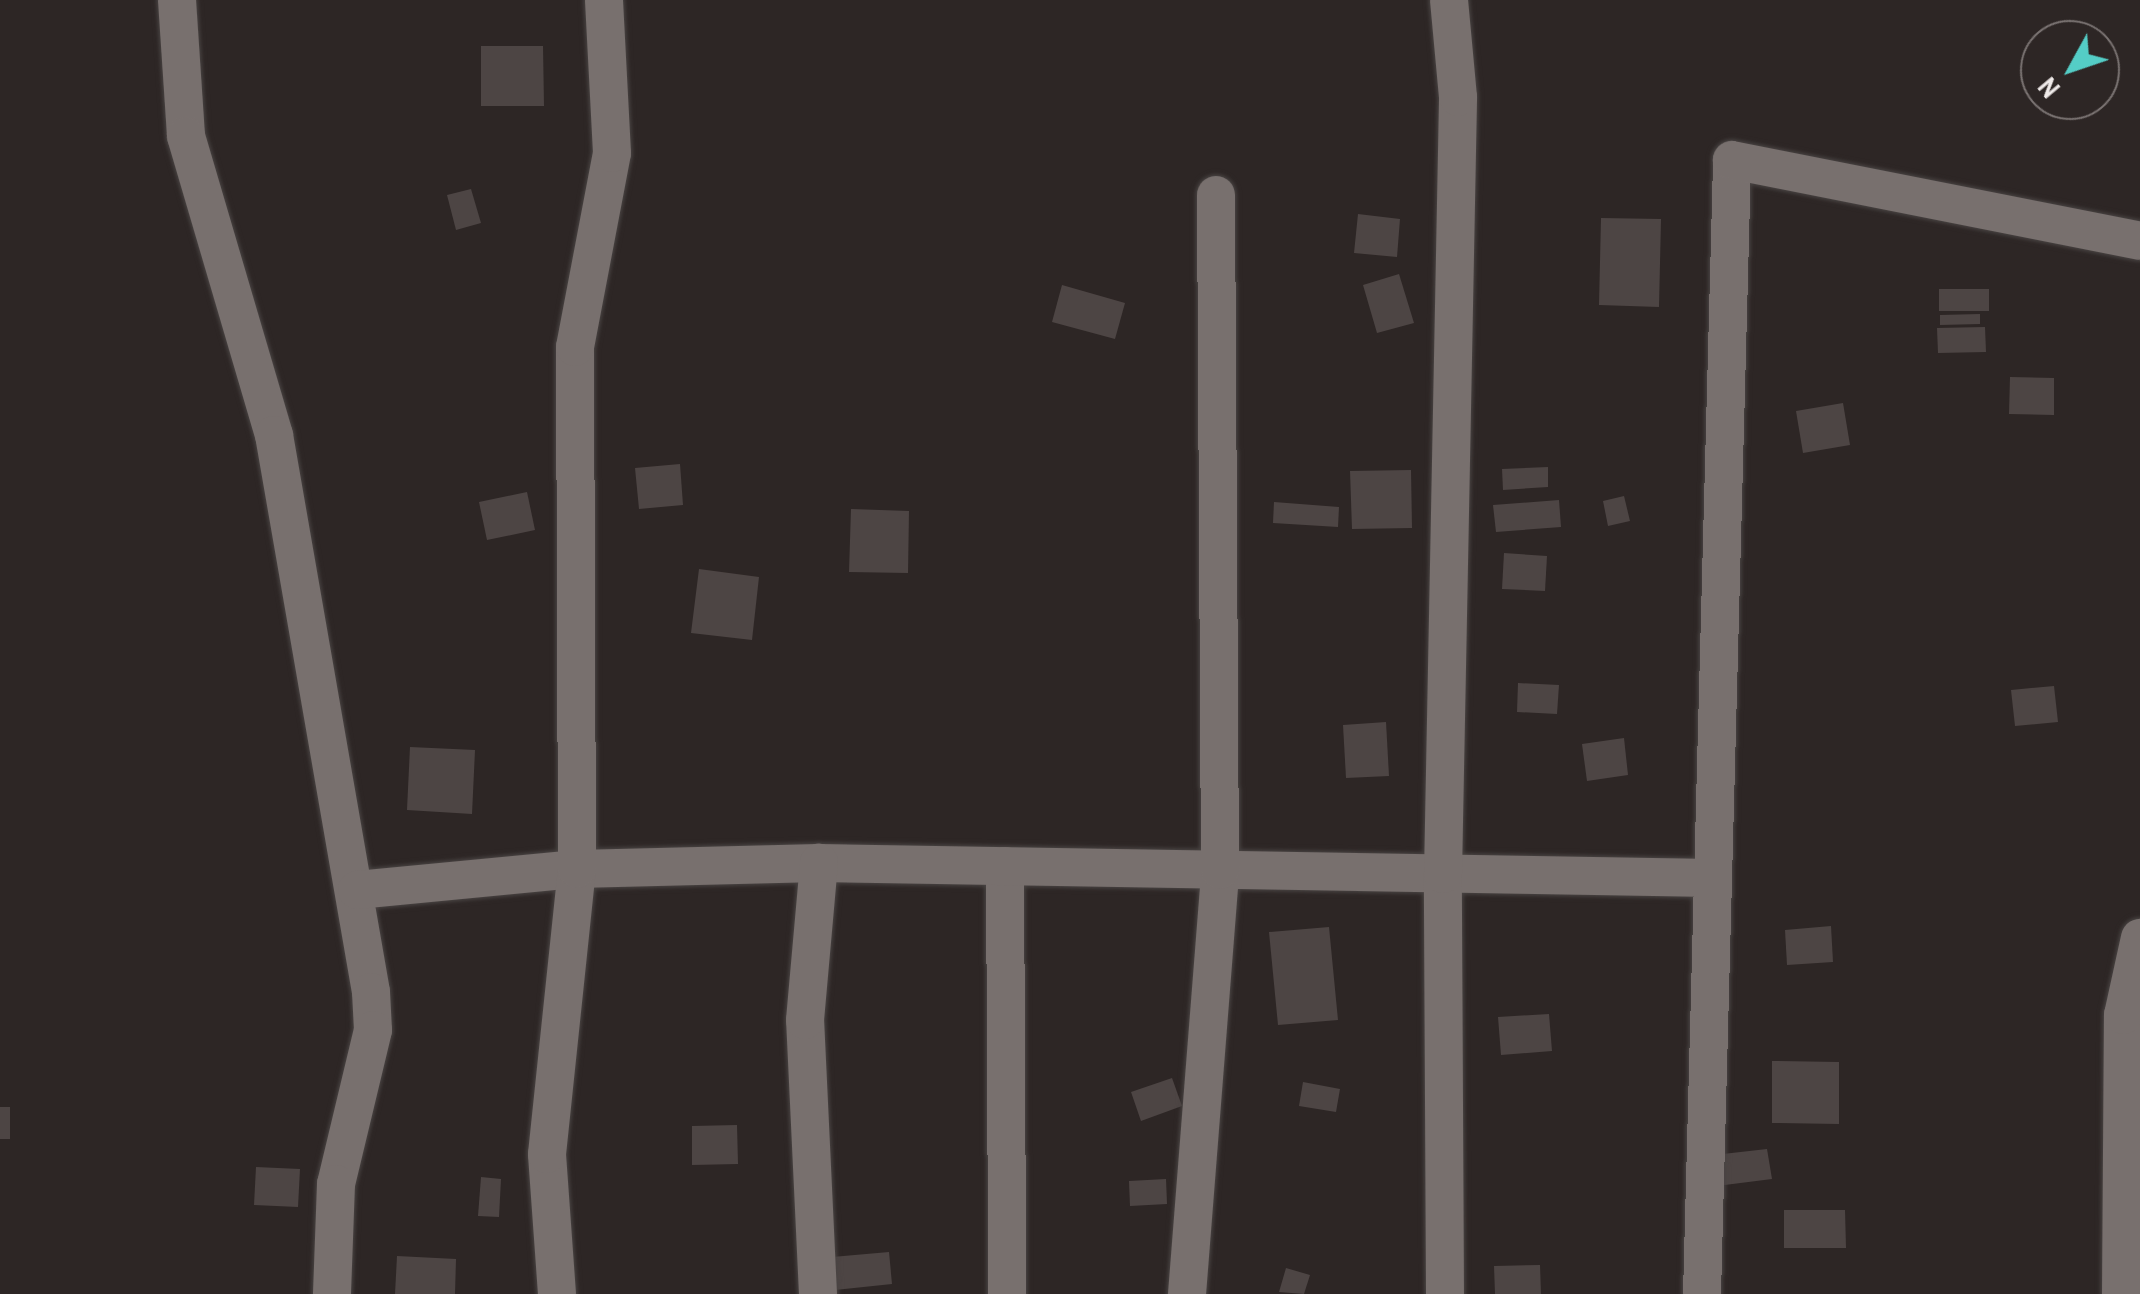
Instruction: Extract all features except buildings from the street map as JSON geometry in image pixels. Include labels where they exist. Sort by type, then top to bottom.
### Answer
[{"type":"street","points":[[178,0],[186,136],[274,435],[357,890],[373,1030],[336,1184],[332,1294]]},
{"type":"street","points":[[557,1294],[548,1154],[578,869],[576,347],[612,153],[604,0]]},
{"type":"street","points":[[1445,1294],[1442,874],[1458,98],[1449,0]]},
{"type":"street","points":[[1702,1294],[1732,160],[2140,241]]},
{"type":"street","points":[[1186,1294],[1220,870],[1216,195]]},
{"type":"street","points":[[357,890],[578,869],[819,863],[1713,878]]},
{"type":"street","points":[[818,1294],[805,1020],[819,863]]},
{"type":"street","points":[[1005,866],[1006,1294]]},
{"type":"street","points":[[2121,1294],[2123,1015],[2140,938]]}]
